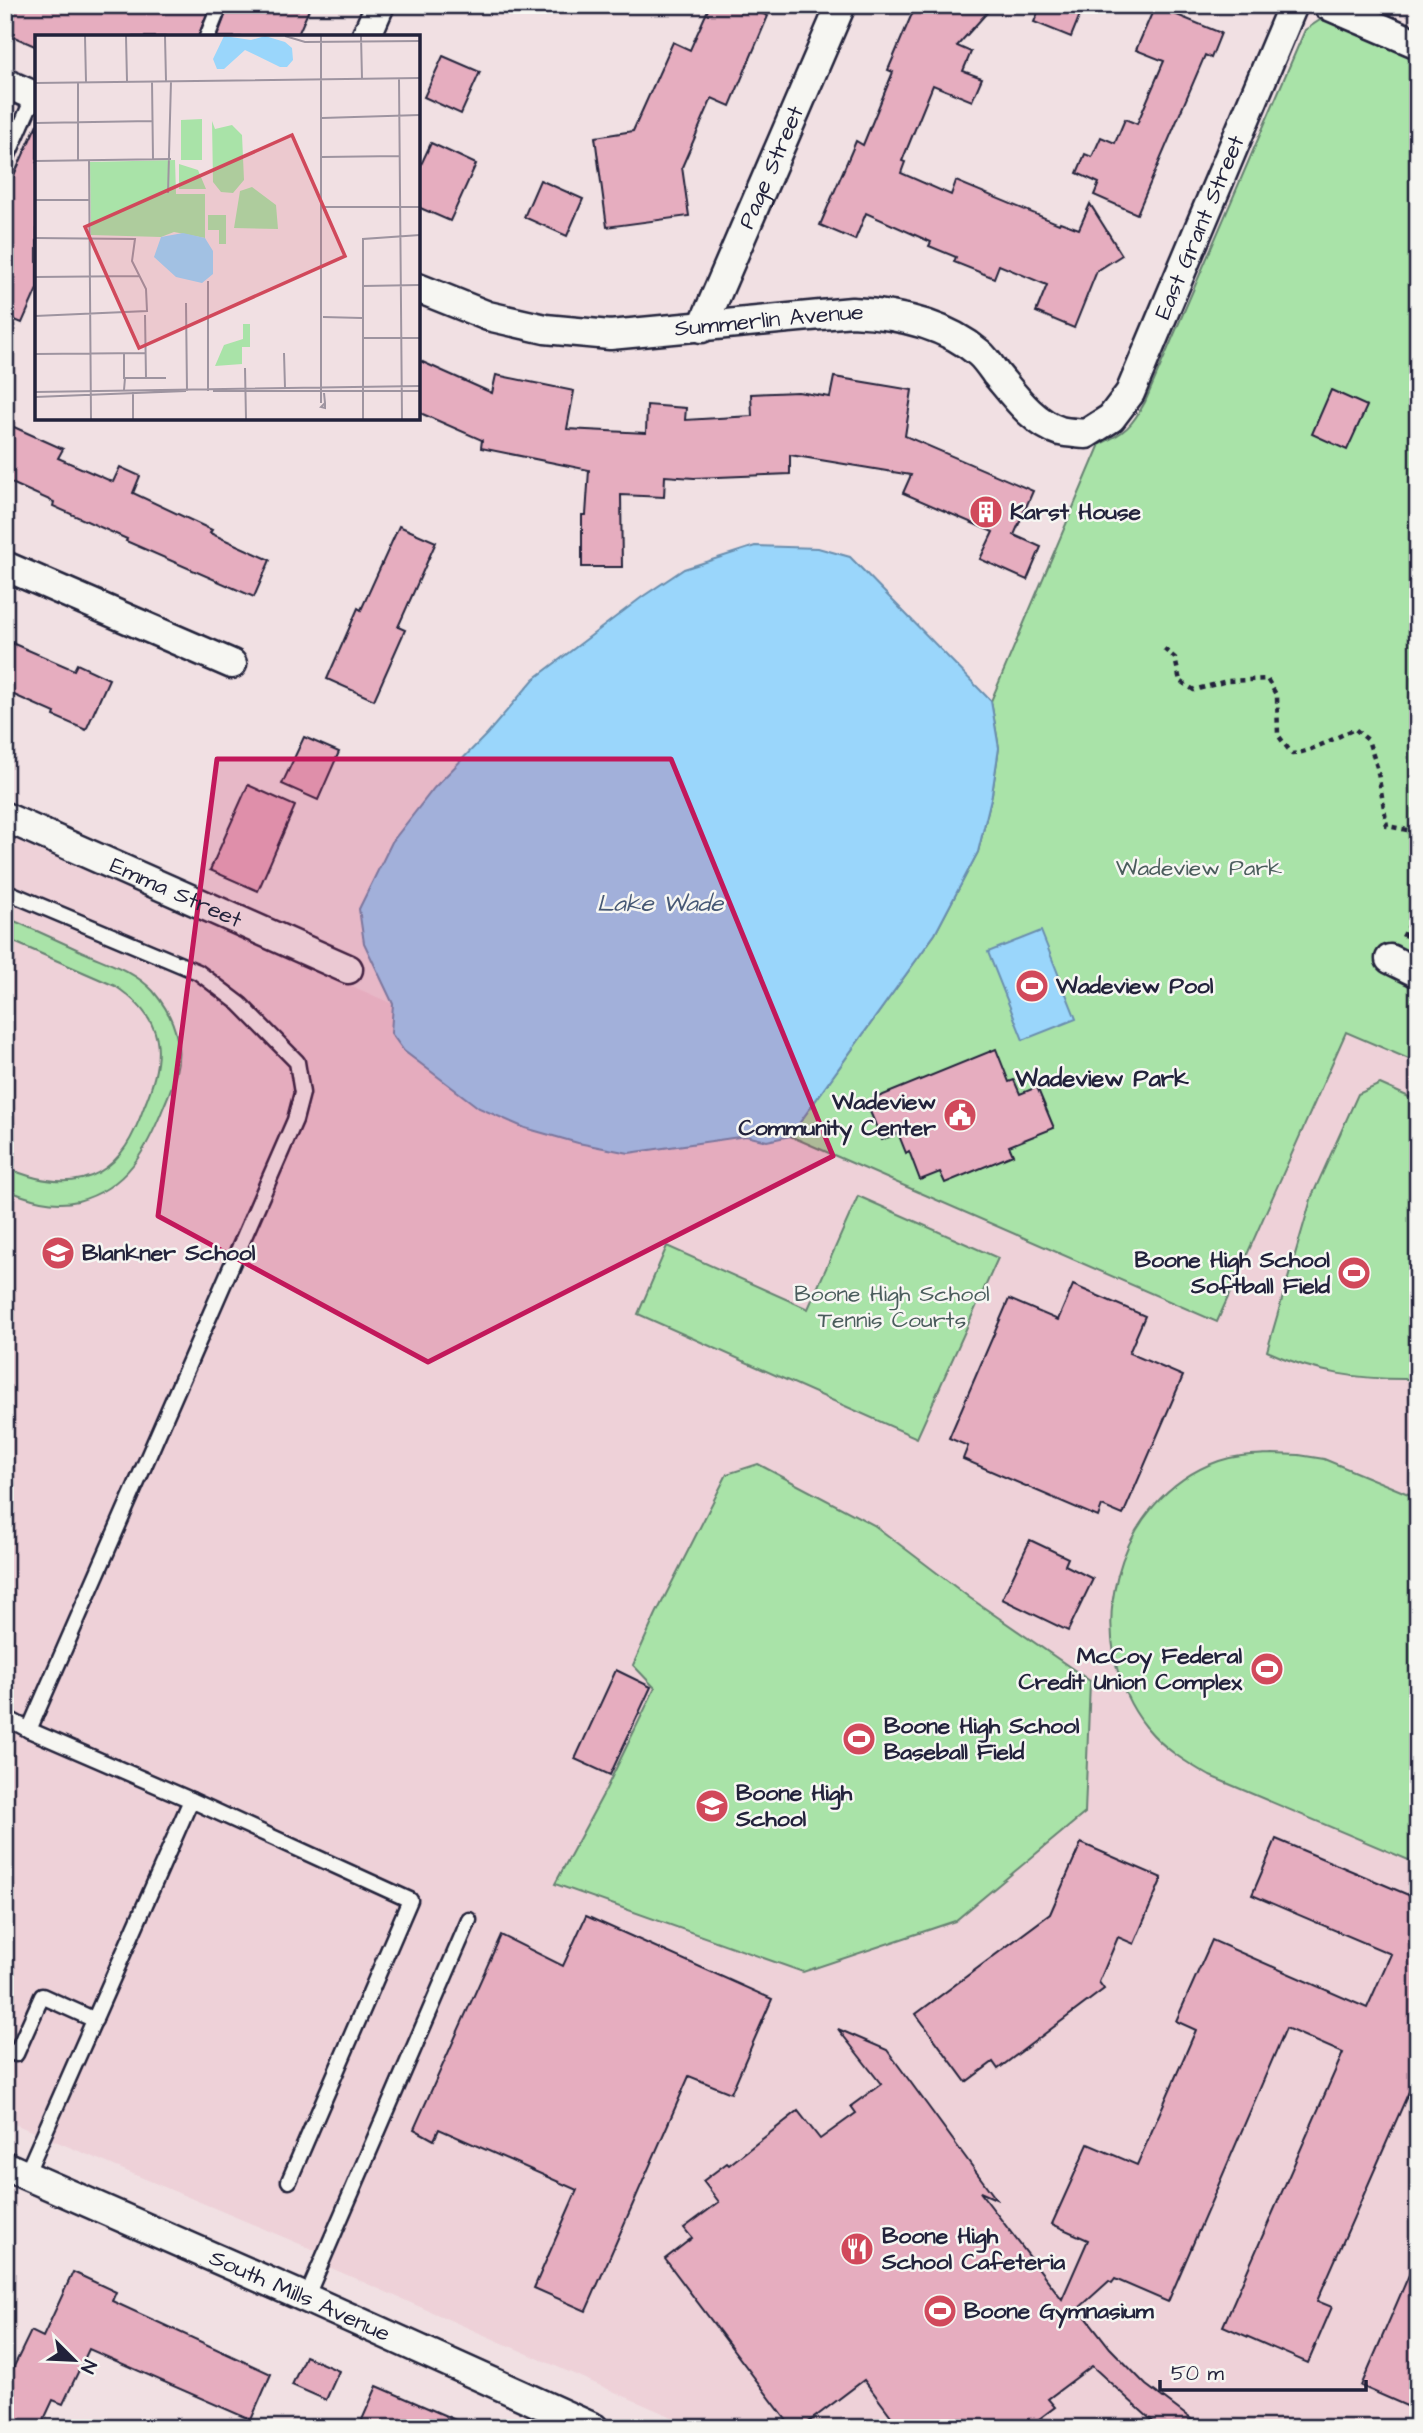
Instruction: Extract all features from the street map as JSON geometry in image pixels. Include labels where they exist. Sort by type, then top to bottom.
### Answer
[{"type":"street","points":[[367,35],[380,5]]},
{"type":"street","name":"Page Street","points":[[702,328],[841,5]]},
{"type":"street","name":"East Grant Street","points":[[1086,434],[1111,418],[1130,393],[1293,5]]},
{"type":"street","points":[[1327,5],[1418,44]]},
{"type":"street","points":[[5,83],[35,96]]},
{"type":"street","name":"Summerlin Avenue","points":[[420,289],[488,316],[545,329],[610,335],[852,312],[882,313],[922,323],[951,335],[979,353],[1016,398],[1040,421],[1058,430],[1086,434]]},
{"type":"street","points":[[5,566],[232,664]]},
{"type":"street","name":"Emma Street","points":[[5,817],[348,969]]},
{"type":"street","points":[[1390,959],[1418,973]]},
{"type":"street","name":"South Mills Avenue","points":[[15,2171],[306,2298],[580,2425]]},
{"type":"lane","points":[[208,35],[220,5]]},
{"type":"lane","points":[[5,163],[35,98]]},
{"type":"lane","points":[[5,891],[198,972],[240,1003],[296,1062],[302,1093],[295,1120],[29,1731]]},
{"type":"lane","points":[[5,1717],[29,1731],[191,1800],[410,1900],[289,2182]]},
{"type":"lane","points":[[15,2171],[95,2020],[191,1800]]},
{"type":"lane","points":[[306,2298],[470,1920]]},
{"type":"lane","points":[[5,2050],[16,2054],[42,1996],[95,2020]]},
{"type":"path","points":[[1164,649],[1175,658],[1180,681],[1194,690],[1227,681],[1267,679],[1277,696],[1278,735],[1292,754],[1305,753],[1355,729],[1368,740],[1374,758],[1387,826],[1418,832]]},
{"type":"highlighted area","points":[[217,759],[671,759],[833,1156],[428,1362],[158,1216]]},
{"type":"shaded area","name":"Boone High School","points":[[5,835],[393,1004],[391,1033],[629,1153],[746,1136],[767,1141],[790,1136],[1217,1322],[1346,1032],[1418,1063],[1418,2428],[697,2428],[322,2264],[326,2255],[5,2120]]},
{"type":"green space","name":"Wadeview Park","points":[[1320,20],[1339,21],[1418,55],[1418,1063],[1346,1032],[1217,1322],[790,1136],[935,934],[978,852],[992,794],[999,748],[991,701],[1100,444],[1127,428],[1145,402],[1305,30]]},
{"type":"green space","points":[[5,917],[138,978],[161,1002],[176,1033],[176,1073],[171,1090],[142,1152],[133,1165],[110,1187],[78,1201],[41,1201],[5,1189],[5,1167],[38,1178],[70,1181],[86,1178],[114,1161],[131,1137],[151,1088],[158,1055],[157,1040],[144,1012],[115,986],[5,938]]},
{"type":"green space","name":"Boone High School Softball Field","points":[[1380,1084],[1418,1101],[1418,1379],[1338,1374],[1302,1365],[1267,1351],[1312,1196],[1358,1094]]},
{"type":"green space","name":"Boone High School Tennis Courts","points":[[858,1196],[998,1258],[917,1438],[638,1314],[667,1246],[808,1309]]},
{"type":"green space","name":"McCoy Federal Credit Union Complex","points":[[1272,1454],[1324,1459],[1418,1498],[1418,1864],[1201,1771],[1154,1736],[1126,1694],[1114,1656],[1112,1616],[1117,1576],[1131,1539],[1153,1506],[1183,1480],[1225,1459]]},
{"type":"green space","name":"Boone High School Baseball Field","points":[[758,1464],[874,1525],[970,1598],[1090,1681],[1085,1813],[955,1921],[803,1972],[555,1884],[605,1791],[655,1688],[633,1665],[656,1614],[727,1474]]},
{"type":"water","name":"Lake Wade","points":[[755,546],[818,548],[850,557],[991,701],[999,748],[992,794],[978,852],[935,934],[790,1136],[767,1141],[746,1136],[629,1153],[578,1143],[525,1128],[479,1108],[404,1051],[391,1033],[393,1004],[364,943],[359,909],[392,842],[434,788],[487,734],[534,679],[642,597],[684,569]]},
{"type":"water","name":"Wadeview Pool","points":[[1041,931],[1076,1019],[1023,1040],[988,952]]},
{"type":"building","points":[[5,5],[210,5],[199,35],[35,35],[35,46],[5,33]]},
{"type":"building","points":[[229,5],[311,5],[298,35],[218,35]]},
{"type":"building","points":[[710,5],[743,5],[768,16],[730,106],[712,98],[682,167],[689,216],[607,227],[595,137],[633,131],[673,42],[690,50]]},
{"type":"building","points":[[920,5],[994,5],[957,46],[971,52],[963,71],[982,78],[972,101],[933,85],[902,161],[905,162],[901,173],[951,195],[956,181],[1059,224],[1060,222],[1079,229],[1090,204],[1122,255],[1097,271],[1074,328],[1036,312],[1047,285],[999,265],[994,278],[954,262],[956,257],[929,246],[931,242],[866,213],[855,240],[820,225],[856,141],[863,145],[893,72],[888,70],[911,16]]},
{"type":"building","points":[[1041,5],[1084,5],[1071,37],[1034,22]]},
{"type":"building","points":[[1155,6],[1221,33],[1211,58],[1205,55],[1137,214],[1094,195],[1099,183],[1077,173],[1085,154],[1092,157],[1101,137],[1115,143],[1125,119],[1137,124],[1164,61],[1136,50]]},
{"type":"building","points":[[443,56],[480,72],[461,114],[424,97]]},
{"type":"building","points":[[35,128],[35,294],[22,323],[5,316],[5,195]]},
{"type":"building","points":[[431,143],[476,164],[450,221],[420,208],[420,167]]},
{"type":"building","points":[[540,180],[583,199],[567,236],[524,217]]},
{"type":"building","points":[[420,361],[492,393],[496,375],[574,391],[567,429],[646,433],[647,405],[686,408],[685,420],[752,416],[751,394],[798,392],[830,397],[834,377],[912,390],[905,436],[1033,491],[1014,535],[1041,547],[1027,580],[980,559],[993,532],[903,493],[911,475],[790,455],[790,474],[694,478],[665,476],[664,497],[621,495],[622,567],[582,567],[582,515],[586,515],[589,470],[481,448],[482,440],[420,413]]},
{"type":"building","points":[[1331,390],[1367,406],[1347,450],[1312,434]]},
{"type":"building","points":[[5,423],[63,449],[58,458],[113,482],[120,467],[140,476],[133,493],[212,530],[210,533],[270,560],[254,597],[126,541],[127,539],[53,506],[54,502],[5,480]]},
{"type":"building","points":[[399,526],[436,542],[398,627],[405,630],[374,700],[327,679],[358,608],[361,610]]},
{"type":"building","points":[[5,640],[74,670],[77,664],[109,679],[86,730],[5,691]]},
{"type":"building","points":[[304,737],[339,752],[318,800],[282,784]]},
{"type":"building","points":[[248,785],[295,806],[258,891],[210,870]]},
{"type":"building","name":"Wadeview Community Center","points":[[996,1049],[1009,1082],[1014,1080],[1020,1094],[1037,1087],[1054,1128],[1009,1146],[1013,1155],[945,1183],[940,1172],[920,1180],[909,1151],[906,1153],[898,1133],[882,1140],[866,1102]]},
{"type":"building","points":[[1073,1285],[1145,1316],[1129,1353],[1183,1376],[1123,1515],[1102,1506],[1098,1517],[963,1459],[968,1446],[949,1438],[1009,1299],[1058,1320]]},
{"type":"building","points":[[1030,1540],[1068,1558],[1065,1565],[1093,1579],[1068,1631],[1002,1599]]},
{"type":"building","points":[[616,1670],[651,1687],[610,1775],[575,1759]]},
{"type":"building","points":[[1276,1839],[1418,1899],[1418,2071],[1317,2301],[1332,2307],[1308,2363],[1223,2326],[1343,2053],[1286,2028],[1168,2302],[1115,2279],[1112,2283],[1109,2281],[1079,2308],[1110,2348],[1146,2385],[1203,2428],[1160,2428],[1092,2366],[1048,2399],[1055,2407],[1027,2428],[900,2428],[864,2380],[802,2427],[790,2425],[665,2259],[692,2238],[684,2228],[719,2202],[703,2181],[727,2163],[729,2165],[798,2111],[820,2139],[856,2113],[851,2106],[881,2084],[838,2029],[887,2050],[996,2199],[980,2192],[1062,2299],[1088,2240],[1052,2224],[1088,2144],[1137,2165],[1196,2030],[1176,2021],[1212,1940],[1367,2008],[1391,1954],[1252,1895]]},
{"type":"building","points":[[1081,1843],[1162,1878],[1134,1944],[1118,1937],[1099,1982],[1104,1989],[998,2069],[993,2062],[966,2082],[916,2014],[1050,1914]]},
{"type":"building","points":[[586,1916],[772,1999],[731,2093],[689,2076],[586,2311],[534,2288],[577,2190],[439,2129],[434,2140],[414,2129],[501,1935],[563,1966]]},
{"type":"building","points":[[1418,2254],[1418,2411],[1361,2386]]},
{"type":"building","points":[[73,2272],[116,2292],[112,2301],[271,2374],[251,2420],[89,2349],[63,2404],[53,2400],[40,2428],[5,2428],[5,2385],[31,2331],[43,2337]]},
{"type":"building","points":[[305,2356],[339,2371],[326,2400],[292,2385]]},
{"type":"building","points":[[377,2386],[474,2428],[374,2428],[361,2422]]},
{"type":"place","name":"Karst House","points":[[986,512]]},
{"type":"place","name":"Wadeview Pool","points":[[1032,986]]},
{"type":"place","name":"Wadeview Community Center","points":[[960,1115]]},
{"type":"place","name":"Blankner School","points":[[58,1253]]},
{"type":"place","name":"Boone High School Softball Field","points":[[1354,1273]]},
{"type":"place","name":"McCoy Federal Credit Union Complex","points":[[1267,1669]]},
{"type":"place","name":"Boone High School Baseball Field","points":[[859,1739]]},
{"type":"place","name":"Boone High School","points":[[712,1806]]},
{"type":"place","name":"Boone High School Cafeteria","points":[[857,2249]]},
{"type":"place","name":"Boone Gymnasium","points":[[940,2311]]},
{"type":"district","name":"Wadeview Park","points":[[1102,1079]]}]
